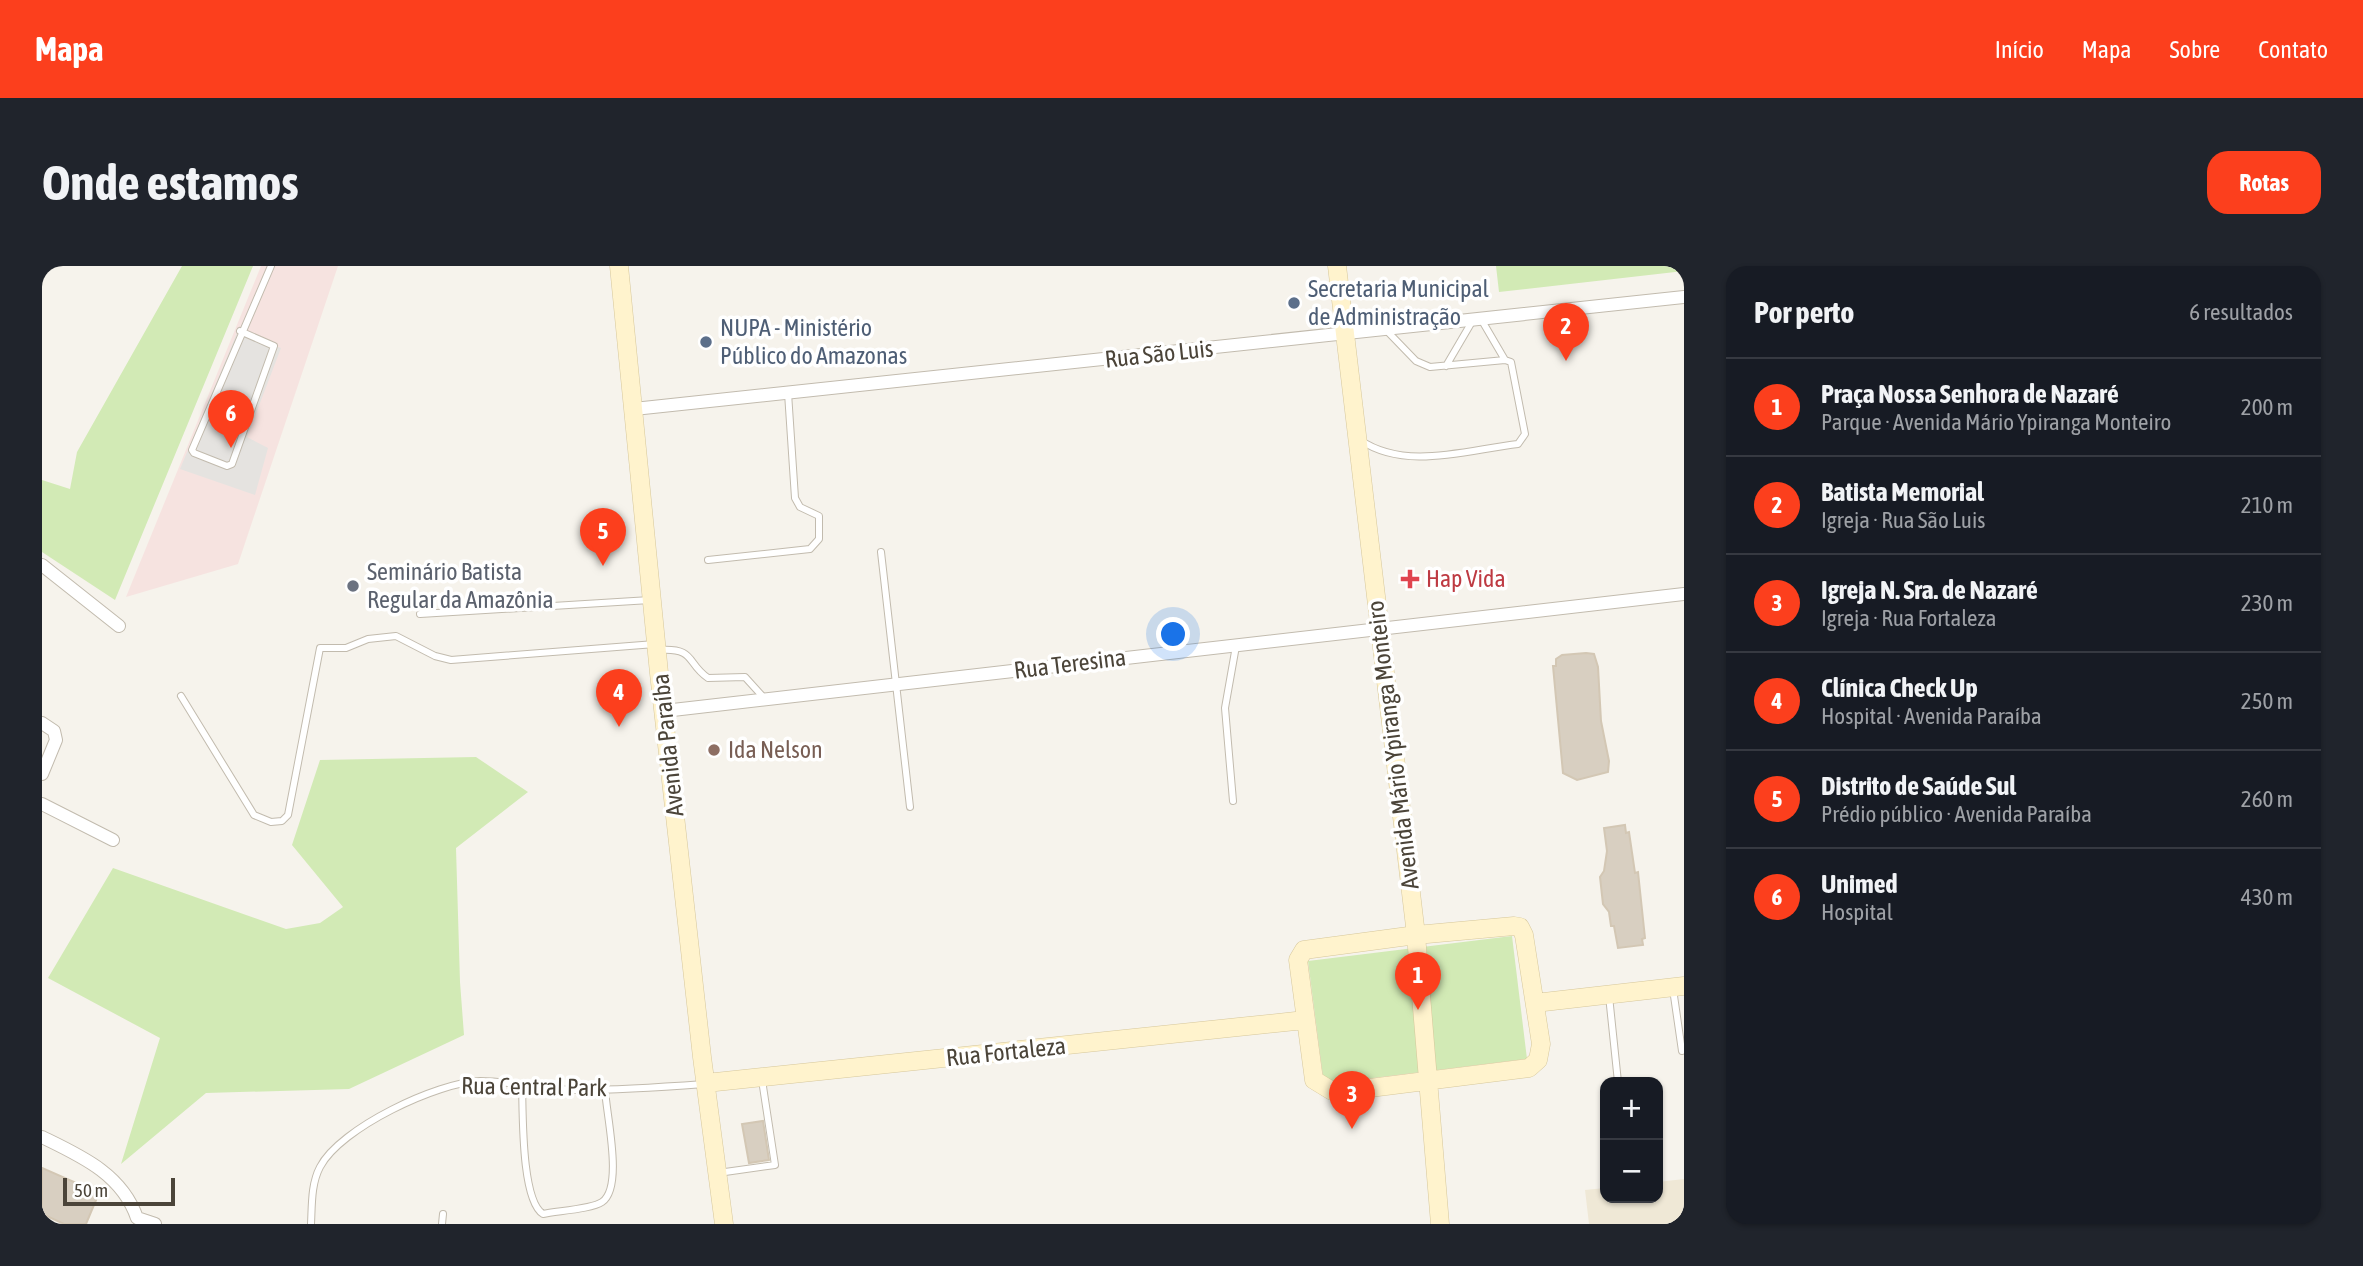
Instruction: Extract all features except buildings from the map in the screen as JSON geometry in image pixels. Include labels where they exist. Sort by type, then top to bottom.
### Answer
[{"type":"main road","name":"Avenida Paraíba","points":[[619,266],[664,710],[724,1224]]},
{"type":"main road","name":"Avenida Mário Ypiranga Monteiro","points":[[1337,266],[1416,935],[1426,1082],[1440,1224]]},
{"type":"main road","points":[[1520,928],[1535,1003],[1541,1054],[1529,1068],[1332,1091],[1314,1080],[1298,960],[1304,950],[1416,935],[1520,928]]},
{"type":"main road","points":[[1535,1003],[1679,987]]},
{"type":"main road","name":"Rua Fortaleza","points":[[706,1083],[1305,1020]]},
{"type":"street","name":"Rua São Luis","points":[[634,408],[1684,297]]},
{"type":"street","points":[[42,565],[118,626]]},
{"type":"street","name":"Rua Teresina","points":[[664,710],[1684,594]]},
{"type":"street","points":[[42,723],[51,728],[55,737],[42,774]]},
{"type":"street","points":[[42,804],[113,840]]},
{"type":"street","points":[[42,1137],[108,1174],[123,1188],[135,1221],[155,1224]]},
{"type":"lane","points":[[240,331],[274,346],[232,464],[228,466],[192,450],[240,331],[271,266]]},
{"type":"lane","points":[[1446,366],[1477,319],[1504,360]]},
{"type":"lane","points":[[1356,436],[1379,452],[1408,458],[1518,444],[1525,435],[1515,369],[1511,362],[1504,360],[1430,366],[1416,360],[1385,329]]},
{"type":"lane","points":[[708,560],[810,549],[819,539],[819,516],[800,507],[795,498],[788,393]]},
{"type":"lane","points":[[881,552],[910,807]]},
{"type":"lane","points":[[420,614],[652,600]]},
{"type":"lane","points":[[181,696],[254,815],[271,822],[282,821],[288,815],[320,648],[346,648],[368,639],[397,636],[435,656],[451,660],[658,647],[688,656],[708,678],[746,677],[765,699]]},
{"type":"lane","points":[[1233,801],[1225,708],[1236,644]]},
{"type":"lane","points":[[1679,987],[1682,1051]]},
{"type":"lane","points":[[1608,995],[1617,1077]]},
{"type":"lane","points":[[718,1173],[775,1165],[762,1079]]},
{"type":"lane","name":"Rua Central Park","points":[[311,1224],[313,1186],[320,1167],[342,1141],[434,1090],[480,1082],[559,1090],[706,1083]]},
{"type":"lane","points":[[522,1086],[524,1149],[533,1205],[543,1214],[601,1203],[609,1195],[615,1174],[605,1089]]},
{"type":"lane","points":[[442,1224],[443,1214]]},
{"type":"shaded area","points":[[261,266],[338,266],[238,564],[126,597]]},
{"type":"shaded area","points":[[237,333],[281,348],[247,437],[268,448],[255,495],[180,469]]},
{"type":"shaded area","points":[[1684,1179],[1684,1224],[1589,1224],[1585,1190],[1600,1188],[1600,1203],[1663,1203],[1663,1181]]},
{"type":"green space","points":[[182,266],[253,266],[115,600],[42,552],[42,480],[70,489],[77,452]]},
{"type":"green space","points":[[1496,266],[1684,266],[1684,271],[1499,292]]},
{"type":"green space","points":[[476,757],[528,792],[456,848],[464,1035],[349,1089],[206,1093],[121,1164],[160,1038],[48,978],[113,868],[286,929],[320,923],[343,907],[292,845],[320,760]]},
{"type":"green space","points":[[1512,936],[1527,1059],[1324,1084],[1308,961]]},
{"type":"place","name":"Secretaria Municipal de Administração","points":[[1294,303]]},
{"type":"place","name":"NUPA - Ministério Público do Amazonas","points":[[706,342]]},
{"type":"place","name":"Batista Memorial","points":[[1566,361]]},
{"type":"place","name":"Unimed","points":[[231,448]]},
{"type":"place","name":"Distrito de Saúde Sul","points":[[603,566]]},
{"type":"place","name":"Hap Vida","points":[[1410,579]]},
{"type":"place","name":"Seminário Batista Regular da Amazônia","points":[[353,586]]},
{"type":"place","name":"Clínica Check Up","points":[[619,727]]},
{"type":"place","name":"Ida Nelson","points":[[714,750]]},
{"type":"place","name":"Praça Nossa Senhora de Nazaré","points":[[1418,1010]]},
{"type":"place","name":"Igreja N. Sra. de Nazaré","points":[[1352,1129]]}]
